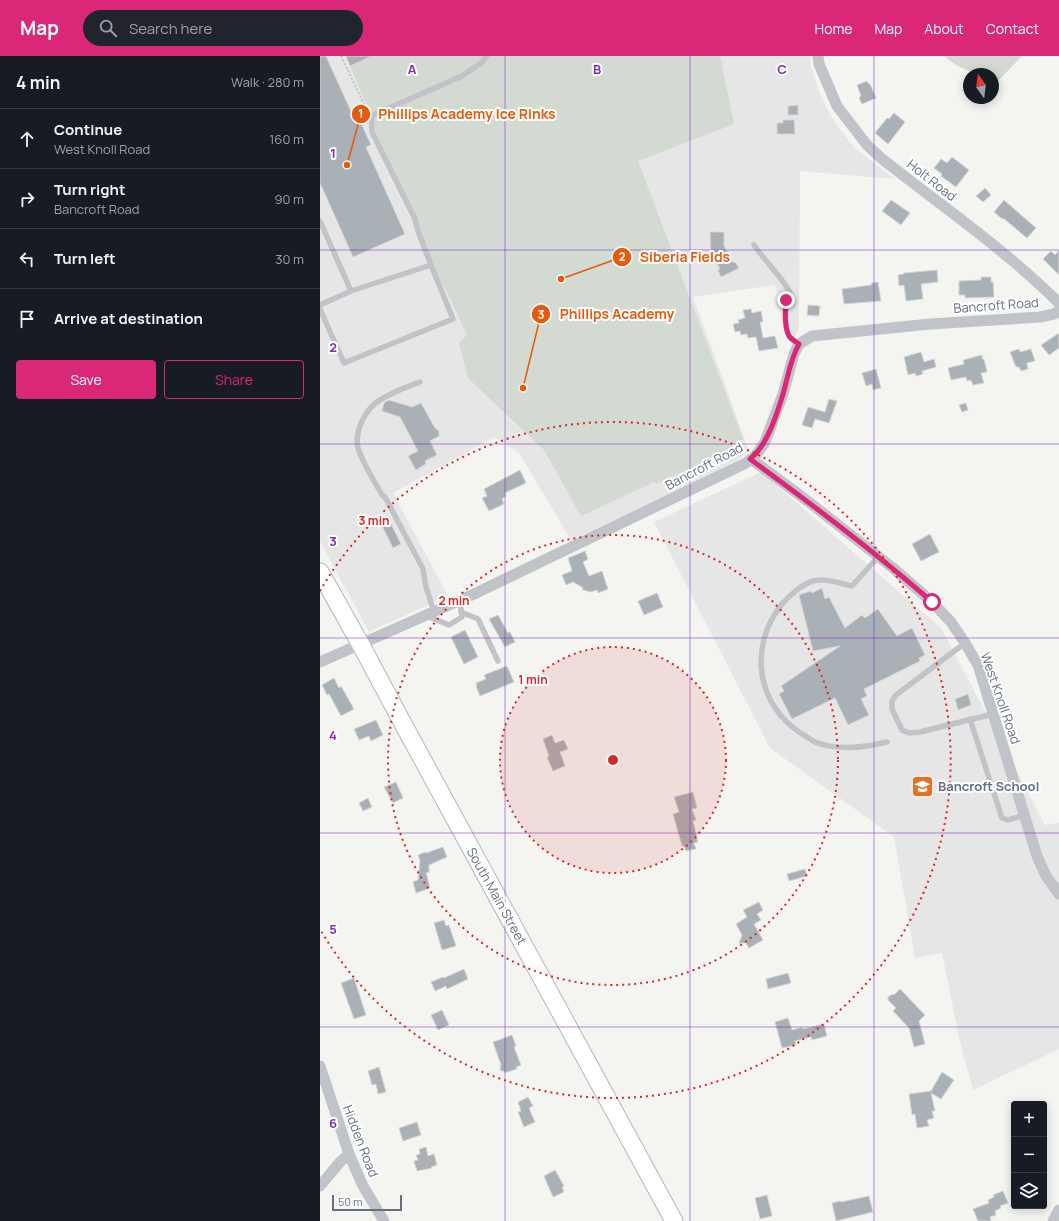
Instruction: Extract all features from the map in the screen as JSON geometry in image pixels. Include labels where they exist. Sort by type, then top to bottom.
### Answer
[{"type":"main road","name":"South Main Street","points":[[321,575],[361,645],[674,1221]]},
{"type":"street","name":"Holt Road","points":[[818,56],[819,64],[836,106],[867,145],[881,158],[1041,285],[1059,303]]},
{"type":"street","name":"Bancroft Road","points":[[320,662],[460,601],[746,463],[756,455],[765,442],[783,394],[794,354],[799,344],[812,336],[833,332],[1040,317],[1054,314],[1059,311]]},
{"type":"street","name":"West Knoll Road","points":[[750,459],[878,557],[932,602],[951,622],[966,643],[978,665],[1037,856],[1046,876],[1059,894]]},
{"type":"street","name":"Hidden Road","points":[[320,1066],[349,1154],[363,1186],[384,1221]]},
{"type":"street","points":[[320,1186],[340,1162],[349,1154]]},
{"type":"street","points":[[1053,1221],[1059,1210]]},
{"type":"lane","points":[[320,309],[344,363],[453,319],[418,231],[415,219],[372,132],[371,116],[462,76],[481,63],[487,56]]},
{"type":"lane","points":[[320,222],[352,291]]},
{"type":"lane","points":[[754,245],[790,292],[786,300],[785,319],[790,337],[799,344]]},
{"type":"lane","points":[[320,305],[352,291],[431,265]]},
{"type":"lane","points":[[420,382],[379,400],[368,411],[359,428],[358,448],[367,468],[382,495],[385,497],[423,570],[430,614],[449,625],[462,617],[460,601]]},
{"type":"lane","points":[[878,557],[852,586],[832,581],[812,581],[791,593],[775,613],[763,638],[761,661],[765,689],[775,710],[791,727],[814,742],[850,748],[886,742]]},
{"type":"lane","points":[[461,612],[478,619],[498,661]]},
{"type":"lane","points":[[966,643],[896,695],[892,701],[892,709],[902,730],[909,733],[920,732],[994,714]]},
{"type":"lane","points":[[970,719],[1002,818],[1008,820],[1025,815]]},
{"type":"path","points":[[341,56],[371,116]]},
{"type":"shaded area","points":[[320,56],[810,56],[811,66],[818,89],[828,111],[841,131],[857,150],[895,179],[800,171],[799,328],[794,340],[788,324],[784,301],[774,285],[693,297],[749,451],[737,460],[703,479],[571,540],[519,453],[494,437],[393,493],[448,596],[369,632],[320,541]]},
{"type":"shaded area","points":[[346,56],[720,56],[734,124],[638,161],[743,439],[731,445],[733,449],[656,484],[654,482],[581,516],[544,450],[468,378],[459,343],[467,335],[448,294],[431,265],[418,231],[373,132],[371,116]]},
{"type":"shaded area","points":[[944,56],[1022,56],[999,80],[999,68],[963,68]]},
{"type":"shaded area","name":"Bancroft School","points":[[761,472],[941,628],[1045,825],[1059,823],[1059,1049],[973,1090],[959,1038],[942,953],[915,958],[894,837],[770,748],[654,522]]},
{"type":"building","points":[[320,56],[326,56],[354,118],[358,116],[371,145],[366,147],[405,234],[353,257],[320,183]]},
{"type":"building","points":[[346,56],[372,56],[350,66]]},
{"type":"building","points":[[867,81],[870,84],[876,98],[862,104],[859,98],[861,96],[857,85]]},
{"type":"building","points":[[798,105],[798,115],[788,115],[788,106]]},
{"type":"building","points":[[894,113],[905,122],[888,144],[875,133],[887,118],[889,119]]},
{"type":"building","points":[[783,120],[794,120],[795,134],[777,134],[777,123],[783,123]]},
{"type":"building","points":[[952,157],[969,170],[956,187],[941,176],[942,174],[934,168],[941,159],[947,163]]},
{"type":"building","points":[[985,188],[991,195],[983,202],[976,196]]},
{"type":"building","points":[[891,200],[910,213],[901,225],[882,211]]},
{"type":"building","points":[[1004,200],[1036,228],[1027,238],[994,212]]},
{"type":"building","points":[[710,232],[724,232],[724,246],[733,263],[735,262],[739,268],[721,277],[718,270],[720,269],[711,252]]},
{"type":"building","points":[[1059,250],[1059,275],[1043,259],[1051,251],[1055,255]]},
{"type":"building","points":[[937,270],[938,282],[921,284],[923,299],[906,301],[904,285],[899,286],[898,275],[904,273]]},
{"type":"building","points":[[981,277],[991,277],[991,282],[993,282],[994,297],[965,298],[965,295],[959,295],[959,281],[981,280]]},
{"type":"building","points":[[878,282],[881,301],[844,304],[842,289],[871,285],[872,283]]},
{"type":"building","points":[[808,305],[820,306],[819,316],[807,315]]},
{"type":"building","points":[[751,309],[752,313],[761,311],[763,322],[760,322],[763,338],[775,336],[778,348],[759,351],[756,337],[748,338],[747,334],[741,335],[740,331],[735,332],[733,324],[739,323],[738,320],[745,318],[743,310]]},
{"type":"building","points":[[1059,333],[1059,348],[1049,355],[1041,345]]},
{"type":"building","points":[[1019,349],[1020,352],[1031,349],[1035,361],[1027,363],[1028,369],[1021,371],[1019,367],[1016,367],[1010,352]]},
{"type":"building","points":[[921,352],[924,362],[934,359],[936,367],[922,371],[923,374],[916,376],[915,373],[908,375],[904,357]]},
{"type":"building","points":[[982,355],[987,372],[981,373],[984,383],[973,385],[971,380],[967,381],[966,377],[951,380],[948,368],[964,364],[963,360]]},
{"type":"building","points":[[876,369],[881,388],[873,390],[872,384],[866,386],[862,373]]},
{"type":"building","points":[[829,399],[837,401],[829,423],[815,419],[812,428],[802,425],[808,407],[825,412]]},
{"type":"building","points":[[389,400],[412,407],[421,403],[435,428],[439,431],[439,436],[430,441],[437,455],[425,461],[426,464],[416,470],[408,456],[418,451],[400,417],[382,411],[384,403]]},
{"type":"building","points":[[966,403],[968,410],[962,412],[959,405]]},
{"type":"building","points":[[520,470],[526,483],[505,493],[506,496],[502,499],[504,504],[489,511],[482,498],[487,496],[484,489]]},
{"type":"building","points":[[387,516],[401,544],[393,548],[379,520]]},
{"type":"building","points":[[930,534],[939,552],[921,561],[912,544]]},
{"type":"building","points":[[585,551],[588,559],[583,562],[589,576],[602,571],[608,589],[598,593],[597,590],[591,592],[583,590],[582,587],[573,582],[566,585],[562,575],[572,571],[568,558]]},
{"type":"building","points":[[822,588],[825,599],[829,597],[845,628],[862,615],[865,618],[878,609],[897,636],[912,628],[925,655],[919,658],[920,661],[864,689],[867,696],[861,699],[869,715],[848,725],[835,698],[792,719],[779,694],[784,691],[781,686],[840,646],[813,651],[799,595],[811,591],[812,593]]},
{"type":"building","points":[[657,593],[663,607],[644,615],[638,601]]},
{"type":"building","points":[[498,615],[515,642],[505,647],[489,619]]},
{"type":"building","points":[[465,630],[478,657],[464,664],[451,637]]},
{"type":"building","points":[[507,666],[514,682],[480,696],[476,683],[486,679],[484,675]]},
{"type":"building","points":[[334,678],[339,688],[341,686],[354,709],[341,716],[329,694],[327,695],[322,685]]},
{"type":"building","points":[[968,694],[971,705],[958,710],[955,699]]},
{"type":"building","points":[[376,720],[383,735],[371,741],[369,736],[359,740],[354,729]]},
{"type":"building","points":[[552,735],[555,743],[564,740],[568,749],[560,752],[565,766],[553,771],[547,757],[549,756],[543,739]]},
{"type":"building","points":[[396,782],[403,798],[393,803],[384,787]]},
{"type":"building","points":[[693,792],[697,808],[692,809],[696,820],[693,821],[698,842],[694,843],[696,849],[686,851],[684,846],[682,846],[673,814],[679,812],[674,797]]},
{"type":"building","points":[[368,798],[372,807],[363,811],[359,803]]},
{"type":"building","points":[[443,847],[447,857],[429,865],[429,873],[426,872],[430,888],[416,893],[413,882],[418,880],[420,861],[418,855]]},
{"type":"building","points":[[805,869],[807,876],[789,881],[787,874]]},
{"type":"building","points":[[759,902],[763,910],[757,914],[761,920],[754,924],[763,940],[749,948],[746,943],[739,943],[742,935],[736,924],[747,917],[743,910]]},
{"type":"building","points":[[444,920],[446,926],[449,925],[456,946],[442,950],[434,923]]},
{"type":"building","points":[[464,969],[468,979],[447,989],[446,986],[435,991],[431,982]]},
{"type":"building","points":[[788,973],[791,983],[768,989],[766,979]]},
{"type":"building","points":[[354,978],[366,1015],[354,1019],[341,983]]},
{"type":"building","points":[[900,989],[925,1015],[919,1021],[925,1044],[914,1047],[909,1028],[893,1011],[896,1008],[888,1000],[888,997],[895,994]]},
{"type":"building","points":[[442,1010],[449,1025],[438,1030],[431,1015]]},
{"type":"building","points":[[788,1018],[792,1030],[824,1024],[827,1036],[812,1040],[811,1037],[795,1041],[796,1045],[782,1048],[775,1022]]},
{"type":"building","points":[[512,1035],[516,1046],[514,1047],[521,1065],[516,1067],[517,1069],[504,1073],[504,1071],[501,1071],[501,1065],[493,1042]]},
{"type":"building","points":[[379,1067],[386,1092],[378,1094],[376,1084],[372,1085],[368,1071]]},
{"type":"building","points":[[942,1072],[954,1080],[941,1099],[931,1093],[935,1111],[932,1111],[934,1118],[927,1120],[929,1126],[917,1128],[915,1114],[912,1115],[909,1094],[931,1091]]},
{"type":"building","points":[[528,1097],[533,1106],[529,1108],[535,1122],[524,1127],[518,1112],[521,1111],[518,1102]]},
{"type":"building","points":[[417,1122],[421,1135],[403,1141],[399,1128]]},
{"type":"building","points":[[426,1147],[428,1156],[434,1154],[437,1165],[431,1167],[432,1168],[417,1171],[414,1161],[418,1160],[416,1155],[420,1154],[419,1149]]},
{"type":"building","points":[[555,1170],[564,1186],[562,1187],[564,1192],[553,1197],[544,1176]]},
{"type":"building","points":[[1003,1191],[1008,1203],[1000,1206],[1001,1208],[995,1211],[996,1215],[990,1217],[991,1221],[978,1221],[973,1209],[989,1203],[988,1200],[994,1197],[993,1195]]},
{"type":"building","points":[[767,1195],[772,1216],[760,1219],[755,1198]]},
{"type":"building","points":[[869,1196],[873,1212],[836,1221],[832,1203]]},
{"type":"place","name":"Phillips Academy Ice Rinks","points":[[347,165]]},
{"type":"place","name":"Siberia Fields","points":[[561,279]]},
{"type":"place","name":"Phillips Academy","points":[[523,388]]},
{"type":"place","name":"Bancroft School","points":[[923,786]]},
{"type":"route","points":[[786,300],[785,319],[790,337],[799,344],[794,354],[783,394],[765,442],[756,455],[750,459],[893,568],[932,602]]}]
